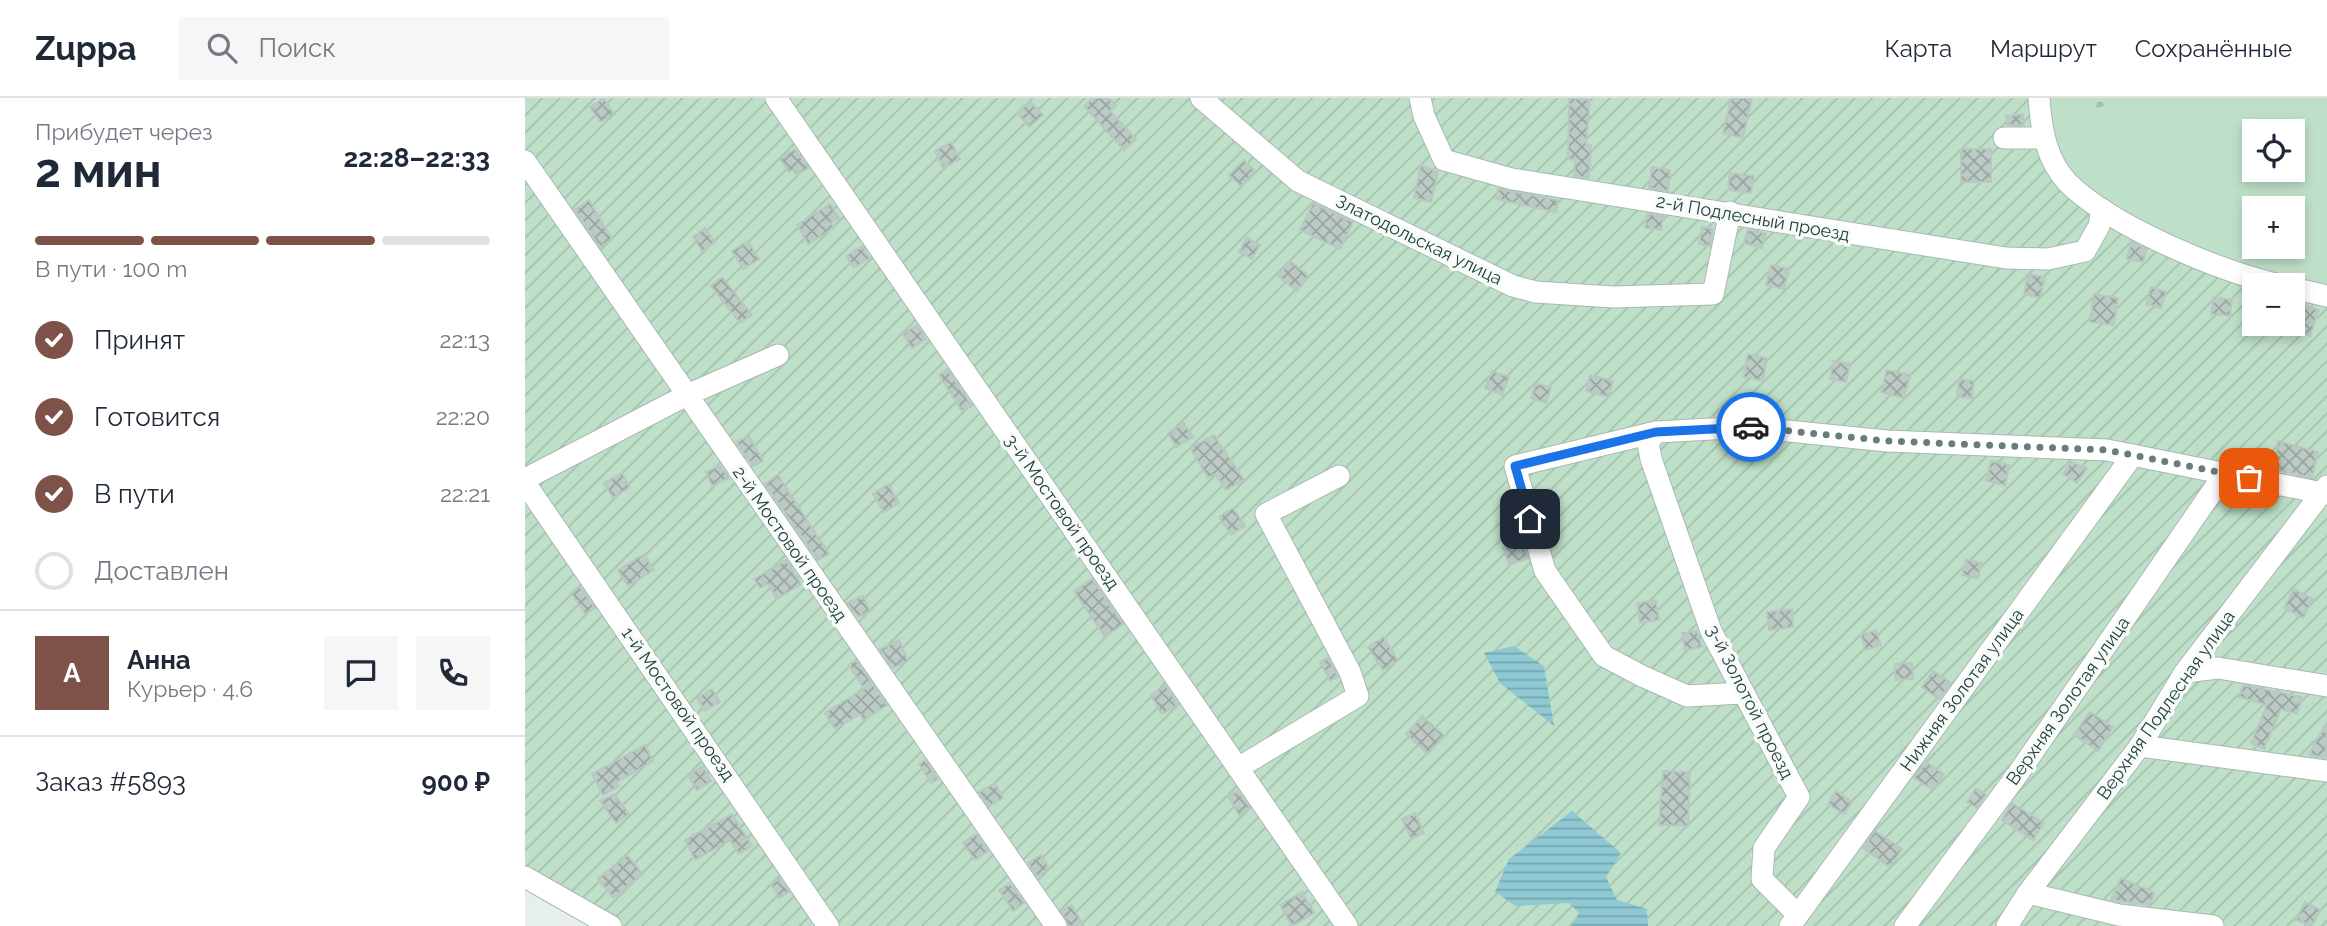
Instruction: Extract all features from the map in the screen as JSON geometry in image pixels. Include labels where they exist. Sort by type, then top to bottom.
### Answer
[{"type":"street","name":"3-й Мостовой проезд","points":[[776,98],[1347,926]]},
{"type":"street","name":"Златодольская улица","points":[[1201,98],[1298,181],[1478,271],[1536,292],[1613,298],[1713,293],[1730,212]]},
{"type":"street","name":"2-й Подлесный проезд","points":[[1420,98],[1424,116],[1444,160],[1513,179],[1730,212],[1994,257],[2048,258],[2085,251],[2099,226],[2102,209]]},
{"type":"street","points":[[2039,98],[2042,138],[2067,181],[2102,209],[2167,244],[2242,275]]},
{"type":"street","points":[[2004,138],[2042,138]]},
{"type":"street","name":"2-й Мостовой проезд","points":[[525,161],[1056,926]]},
{"type":"street","points":[[2305,291],[2327,296]]},
{"type":"street","points":[[525,481],[687,395],[778,355]]},
{"type":"street","points":[[1742,693],[1688,696],[1642,677],[1604,656],[1545,570],[1515,466],[1656,432],[1749,426],[1887,441],[2107,450],[2325,491]]},
{"type":"street","name":"3-й Золотой проезд","points":[[1656,432],[1648,443],[1651,459],[1711,631],[1798,797],[1764,848],[1762,879],[1794,920]]},
{"type":"street","name":"Нижняя Золотая улица","points":[[1794,920],[2133,455]]},
{"type":"street","name":"Верхняя Золотая улица","points":[[1905,926],[2025,764],[2225,473]]},
{"type":"street","points":[[1238,768],[1358,696],[1350,672],[1266,514],[1339,476]]},
{"type":"street","name":"1-й Мостовой проезд","points":[[525,481],[828,926]]},
{"type":"street","name":"Верхняя Подлесная улица","points":[[2007,926],[2028,893],[2140,746],[2185,672],[2325,491]]},
{"type":"street","points":[[2185,672],[2218,668],[2327,686]]},
{"type":"street","points":[[2140,746],[2327,771]]},
{"type":"street","points":[[525,877],[611,926]]},
{"type":"street","points":[[2028,893],[2119,915],[2213,926]]},
{"type":"green space","points":[[525,98],[2041,98],[2064,185],[2242,281],[2242,336],[2305,336],[2305,299],[2327,304],[2327,926],[608,926],[525,877]]},
{"type":"green space","points":[[2041,98],[2327,98],[2327,304],[2305,298],[2305,273],[2242,273],[2242,279],[2064,185]]},
{"type":"green space","points":[[2084,98],[2142,98],[2091,109]]},
{"type":"water","points":[[1514,646],[1544,666],[1554,726],[1500,683],[1484,653]]},
{"type":"water","points":[[1572,811],[1621,853],[1606,877],[1617,900],[1647,909],[1648,926],[1571,926],[1579,913],[1569,903],[1516,906],[1495,892],[1509,859]]},
{"type":"building","points":[[604,98],[614,114],[600,122],[590,107]]},
{"type":"building","points":[[1093,98],[1109,98],[1116,106],[1110,111],[1136,139],[1124,150],[1084,106]]},
{"type":"building","points":[[1569,98],[1590,100],[1586,145],[1591,145],[1589,178],[1574,176],[1575,160],[1568,159]]},
{"type":"building","points":[[1731,98],[1752,98],[1743,138],[1723,133]]},
{"type":"building","points":[[1030,101],[1043,115],[1029,127],[1017,113]]},
{"type":"building","points":[[2023,114],[2024,125],[2007,125],[2006,116]]},
{"type":"building","points":[[951,142],[960,159],[943,168],[935,151]]},
{"type":"building","points":[[795,149],[808,168],[797,175],[793,170],[789,172],[780,159]]},
{"type":"building","points":[[1961,149],[1991,149],[1991,182],[1961,182]]},
{"type":"building","points":[[1244,160],[1255,171],[1241,186],[1229,175]]},
{"type":"building","points":[[1421,165],[1438,172],[1431,202],[1414,198]]},
{"type":"building","points":[[1652,167],[1670,170],[1668,191],[1649,188]]},
{"type":"building","points":[[1730,173],[1754,176],[1751,193],[1728,190]]},
{"type":"building","points":[[1498,189],[1558,200],[1556,212],[1496,199]]},
{"type":"building","points":[[589,200],[612,239],[600,247],[575,210]]},
{"type":"building","points":[[1313,203],[1353,222],[1340,249],[1300,230]]},
{"type":"building","points":[[830,204],[839,218],[831,223],[834,228],[808,244],[797,225]]},
{"type":"building","points":[[1647,214],[1663,216],[1661,230],[1645,228]]},
{"type":"building","points":[[1702,227],[1713,229],[1710,246],[1699,244]]},
{"type":"building","points":[[705,228],[715,242],[702,251],[693,237]]},
{"type":"building","points":[[1748,230],[1766,233],[1762,248],[1744,243]]},
{"type":"building","points":[[1247,238],[1260,245],[1252,259],[1239,252]]},
{"type":"building","points":[[748,241],[759,259],[743,269],[732,251]]},
{"type":"building","points":[[2131,242],[2147,249],[2143,262],[2127,259]]},
{"type":"building","points":[[862,246],[870,258],[854,268],[846,256]]},
{"type":"building","points":[[1290,261],[1309,276],[1297,291],[1278,276]]},
{"type":"building","points":[[1771,265],[1789,269],[1784,289],[1766,285]]},
{"type":"building","points":[[2028,274],[2045,277],[2040,298],[2024,294]]},
{"type":"building","points":[[722,277],[752,315],[740,323],[711,286]]},
{"type":"building","points":[[2151,287],[2166,292],[2161,308],[2146,304]]},
{"type":"building","points":[[2094,294],[2118,298],[2114,325],[2090,322]]},
{"type":"building","points":[[2214,297],[2232,300],[2230,316],[2211,314]]},
{"type":"building","points":[[2305,305],[2319,310],[2310,336],[2305,334]]},
{"type":"building","points":[[917,325],[926,339],[912,348],[903,334]]},
{"type":"building","points":[[1748,354],[1767,358],[1763,381],[1743,377]]},
{"type":"building","points":[[1833,361],[1850,364],[1846,382],[1830,379]]},
{"type":"building","points":[[947,369],[972,406],[962,411],[939,375]]},
{"type":"building","points":[[1887,370],[1910,375],[1904,398],[1881,392]]},
{"type":"building","points":[[1492,371],[1509,377],[1502,395],[1485,388]]},
{"type":"building","points":[[1590,375],[1613,381],[1609,397],[1586,391]]},
{"type":"building","points":[[1959,379],[1974,381],[1972,398],[1957,397]]},
{"type":"building","points":[[1536,383],[1551,388],[1546,403],[1531,398]]},
{"type":"building","points":[[1184,423],[1193,437],[1176,447],[1168,433]]},
{"type":"building","points":[[1214,435],[1244,480],[1226,490],[1215,474],[1208,478],[1190,448]]},
{"type":"building","points":[[749,436],[763,461],[753,466],[736,442]]},
{"type":"building","points":[[2278,441],[2318,452],[2312,478],[2273,469]]},
{"type":"building","points":[[1991,461],[2009,465],[2005,485],[1986,481]]},
{"type":"building","points":[[2071,462],[2087,468],[2077,483],[2063,474]]},
{"type":"building","points":[[720,465],[729,478],[712,486],[706,472]]},
{"type":"building","points":[[622,473],[630,487],[613,498],[604,483]]},
{"type":"building","points":[[778,475],[829,554],[818,560],[765,484]]},
{"type":"building","points":[[888,484],[899,503],[884,512],[873,494]]},
{"type":"building","points":[[1233,508],[1245,526],[1231,535],[1219,517]]},
{"type":"building","points":[[1522,541],[1528,558],[1509,565],[1503,548]]},
{"type":"building","points":[[644,554],[654,570],[628,586],[618,570]]},
{"type":"building","points":[[786,560],[801,584],[777,599],[768,584],[760,588],[754,579]]},
{"type":"building","points":[[1966,560],[1982,563],[1978,578],[1962,575]]},
{"type":"building","points":[[1092,579],[1123,624],[1105,637],[1074,591]]},
{"type":"building","points":[[580,587],[595,608],[585,614],[571,593]]},
{"type":"building","points":[[2294,589],[2313,599],[2303,618],[2284,608]]},
{"type":"building","points":[[863,596],[870,611],[858,617],[847,603]]},
{"type":"building","points":[[1656,600],[1659,620],[1640,623],[1637,603]]},
{"type":"building","points":[[1792,609],[1793,627],[1769,630],[1767,612]]},
{"type":"building","points":[[1876,630],[1881,645],[1865,650],[1861,635]]},
{"type":"building","points":[[1697,631],[1702,647],[1685,650],[1682,633]]},
{"type":"building","points":[[1384,637],[1398,661],[1383,670],[1368,647]]},
{"type":"building","points":[[899,640],[908,661],[893,668],[880,649]]},
{"type":"building","points":[[1328,658],[1338,677],[1330,681],[1320,662]]},
{"type":"building","points":[[856,660],[887,705],[864,720],[860,714],[835,729],[825,713],[864,689],[849,665]]},
{"type":"building","points":[[1912,663],[1913,679],[1895,680],[1895,664]]},
{"type":"building","points":[[1933,671],[1951,683],[1939,699],[1922,687]]},
{"type":"building","points":[[2243,685],[2302,697],[2297,714],[2281,709],[2264,749],[2251,743],[2267,705],[2239,697]]},
{"type":"building","points":[[1166,686],[1178,705],[1162,714],[1151,695]]},
{"type":"building","points":[[712,689],[720,702],[705,711],[697,698]]},
{"type":"building","points":[[2090,712],[2113,727],[2098,751],[2074,735]]},
{"type":"building","points":[[1422,716],[1444,735],[1428,754],[1406,734]]},
{"type":"building","points":[[2327,722],[2326,758],[2309,755],[2315,743]]},
{"type":"building","points":[[645,745],[653,761],[617,782],[619,786],[603,795],[592,774]]},
{"type":"building","points":[[925,760],[938,779],[931,783],[919,764]]},
{"type":"building","points":[[1926,762],[1944,774],[1933,790],[1914,778]]},
{"type":"building","points":[[703,766],[711,781],[697,790],[688,775]]},
{"type":"building","points":[[1663,771],[1690,772],[1688,826],[1659,825]]},
{"type":"building","points":[[995,783],[1003,798],[989,806],[979,792]]},
{"type":"building","points":[[1976,788],[1986,794],[1977,808],[1967,802]]},
{"type":"building","points":[[1238,791],[1250,808],[1239,815],[1228,796]]},
{"type":"building","points":[[1836,791],[1852,802],[1844,814],[1828,804]]},
{"type":"building","points":[[615,794],[629,814],[616,823],[600,801]]},
{"type":"building","points":[[2012,803],[2044,823],[2033,840],[2002,820]]},
{"type":"building","points":[[1415,813],[1424,833],[1411,839],[1402,819]]},
{"type":"building","points":[[732,814],[752,846],[739,854],[730,840],[695,860],[685,840]]},
{"type":"building","points":[[1875,831],[1902,849],[1890,867],[1863,848]]},
{"type":"building","points":[[976,834],[988,851],[975,860],[963,843]]},
{"type":"building","points":[[627,855],[643,874],[613,898],[598,879]]},
{"type":"building","points":[[1041,855],[1049,868],[1037,876],[1028,863]]},
{"type":"building","points":[[2121,878],[2155,893],[2149,905],[2111,900]]},
{"type":"building","points":[[780,879],[789,892],[779,898],[771,884]]},
{"type":"building","points":[[1010,883],[1024,903],[1013,911],[999,890]]},
{"type":"building","points":[[1302,892],[1314,913],[1292,926],[1280,905]]},
{"type":"building","points":[[2305,902],[2320,910],[2312,926],[2296,920]]},
{"type":"building","points":[[1071,905],[1084,926],[1069,926],[1061,911]]},
{"type":"way so far","points":[[1751,427],[1887,441],[2107,450],[2249,478]]},
{"type":"route","points":[[1530,519],[1515,466],[1656,432],[1751,427]]}]
